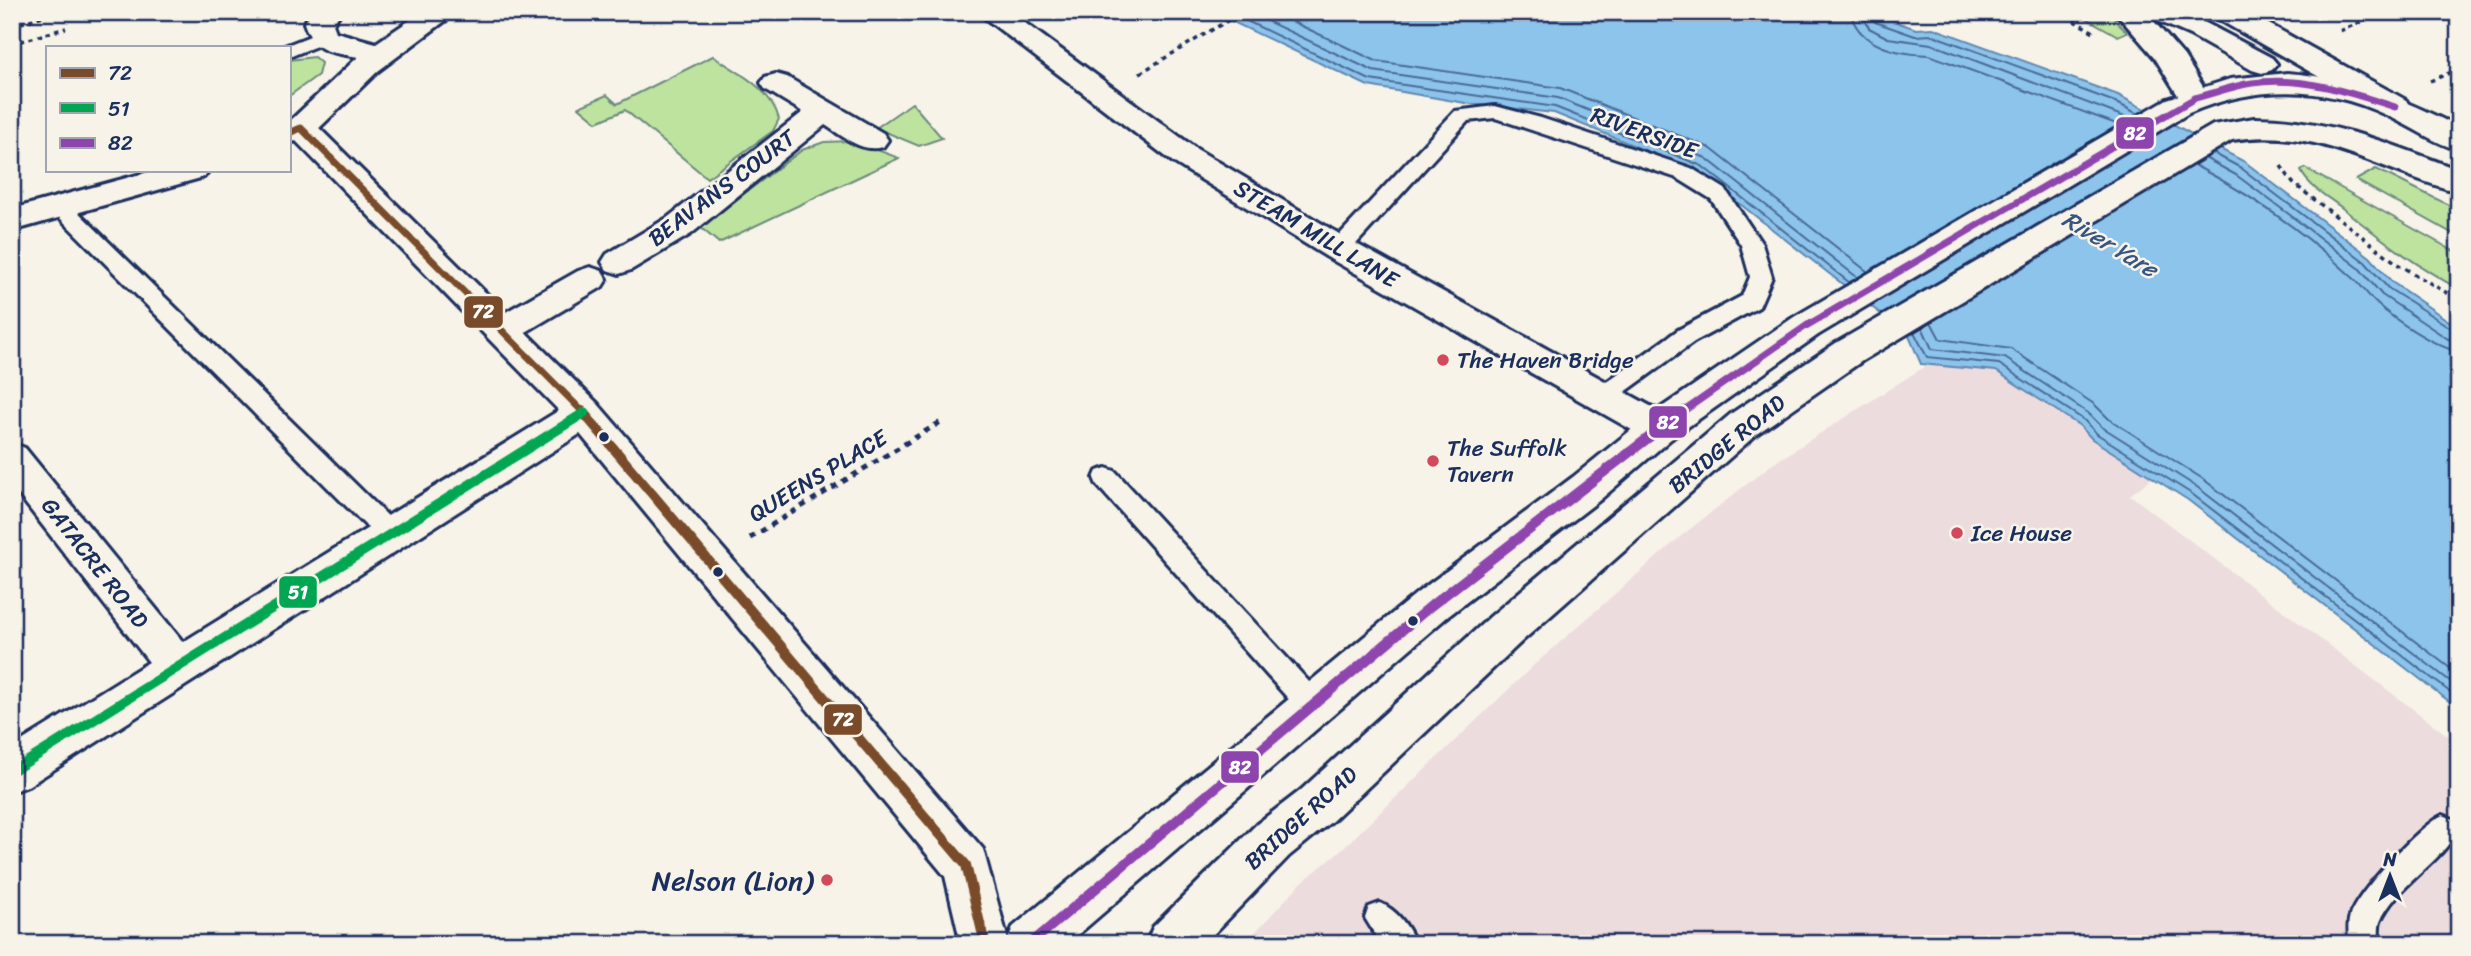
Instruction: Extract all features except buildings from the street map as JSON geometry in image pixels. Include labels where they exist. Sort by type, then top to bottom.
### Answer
[{"type":"main road","points":[[443,12],[379,52],[295,131],[502,330],[584,413],[965,865],[985,944]]},
{"type":"main road","name":"STEAM MILL LANE","points":[[991,12],[1184,155],[1339,249],[1659,428]]},
{"type":"main road","points":[[2129,12],[2154,35],[2176,61],[2187,102]]},
{"type":"main road","points":[[2161,12],[2200,29],[2295,82],[2459,180]]},
{"type":"main road","points":[[2226,12],[2459,140]]},
{"type":"main road","points":[[319,21],[335,44],[379,52]]},
{"type":"main road","name":"BRIDGE ROAD","points":[[1030,944],[1432,605],[1587,488],[1659,428],[1806,326],[2187,102],[2251,83],[2295,82],[2317,85],[2395,107]]},
{"type":"main road","name":"BEAVANS COURT","points":[[776,83],[872,140]]},
{"type":"main road","name":"BEAVANS COURT","points":[[502,330],[679,226],[823,111]]},
{"type":"main road","name":"BRIDGE ROAD","points":[[1170,944],[1273,840],[1316,806],[1506,629],[1745,423],[1849,352],[2224,132],[2247,126],[2307,129],[2338,137],[2459,180]]},
{"type":"main road","points":[[12,220],[186,172]]},
{"type":"main road","points":[[12,771],[584,413]]},
{"type":"main road","name":"GATACRE ROAD","points":[[12,458],[178,667]]},
{"type":"lane","points":[[290,50],[319,21]]},
{"type":"lane","name":"RIVERSIDE","points":[[1339,249],[1462,115],[1495,112],[1534,122],[1684,173],[1718,194],[1751,244],[1761,277],[1751,302],[1686,336],[1602,397]]},
{"type":"lane","points":[[61,208],[390,534]]},
{"type":"lane","points":[[1106,478],[1312,705]]},
{"type":"lane","points":[[2364,944],[2364,918],[2400,872],[2443,829]]},
{"type":"lane","points":[[1380,918],[1401,944]]},
{"type":"path","points":[[12,26],[55,12]]},
{"type":"path","points":[[1104,95],[1242,12]]},
{"type":"path","points":[[12,44],[66,28]]},
{"type":"path","points":[[2279,164],[2293,183],[2399,265],[2459,300]]},
{"type":"path","name":"QUEENS PLACE","points":[[710,562],[944,420]]},
{"type":"shaded area","points":[[1927,365],[1996,371],[2153,477],[2130,495],[2459,744],[2459,944],[1244,944],[1301,883],[1342,849],[1534,665],[1680,537],[1771,465]]},
{"type":"green space","points":[[2075,12],[2108,12],[2117,17],[2114,20],[2127,32],[2118,36]]},
{"type":"green space","points":[[713,56],[761,90],[769,98],[779,119],[773,131],[707,178],[625,110],[597,122],[579,107],[607,95],[617,104]]},
{"type":"green space","points":[[314,57],[321,63],[318,75],[290,95],[290,60]]},
{"type":"green space","points":[[912,103],[942,138],[919,146],[876,128]]},
{"type":"green space","points":[[853,141],[899,158],[719,243],[700,227],[802,150],[824,142]]},
{"type":"green space","points":[[2305,168],[2459,254],[2459,289],[2399,251],[2319,191],[2304,177],[2301,171]]},
{"type":"green space","points":[[2376,169],[2459,210],[2459,237],[2356,180]]},
{"type":"water","name":"River Yare","points":[[1212,12],[1868,12],[1916,29],[1933,28],[2118,95],[2245,162],[2370,257],[2392,282],[2459,328],[2459,709],[2188,500],[2092,439],[2080,426],[1996,371],[1921,364],[1909,336],[1699,172],[1554,113],[1471,104],[1368,86]]},
{"type":"transit line","name":"82","points":[[1030,944],[1432,605],[1587,488],[1659,428],[1806,326],[2195,98],[2271,81],[2343,91],[2395,107]]},
{"type":"transit line","name":"72","points":[[290,133],[301,128],[584,413],[966,865],[985,944]]},
{"type":"transit line","name":"51","points":[[12,771],[584,413]]},
{"type":"place","name":"The Haven Bridge","points":[[1443,360]]},
{"type":"place","name":"The Suffolk Tavern","points":[[1433,461]]},
{"type":"place","name":"Ice House","points":[[1957,533]]},
{"type":"place","name":"Nelson (Lion)","points":[[827,880]]}]
